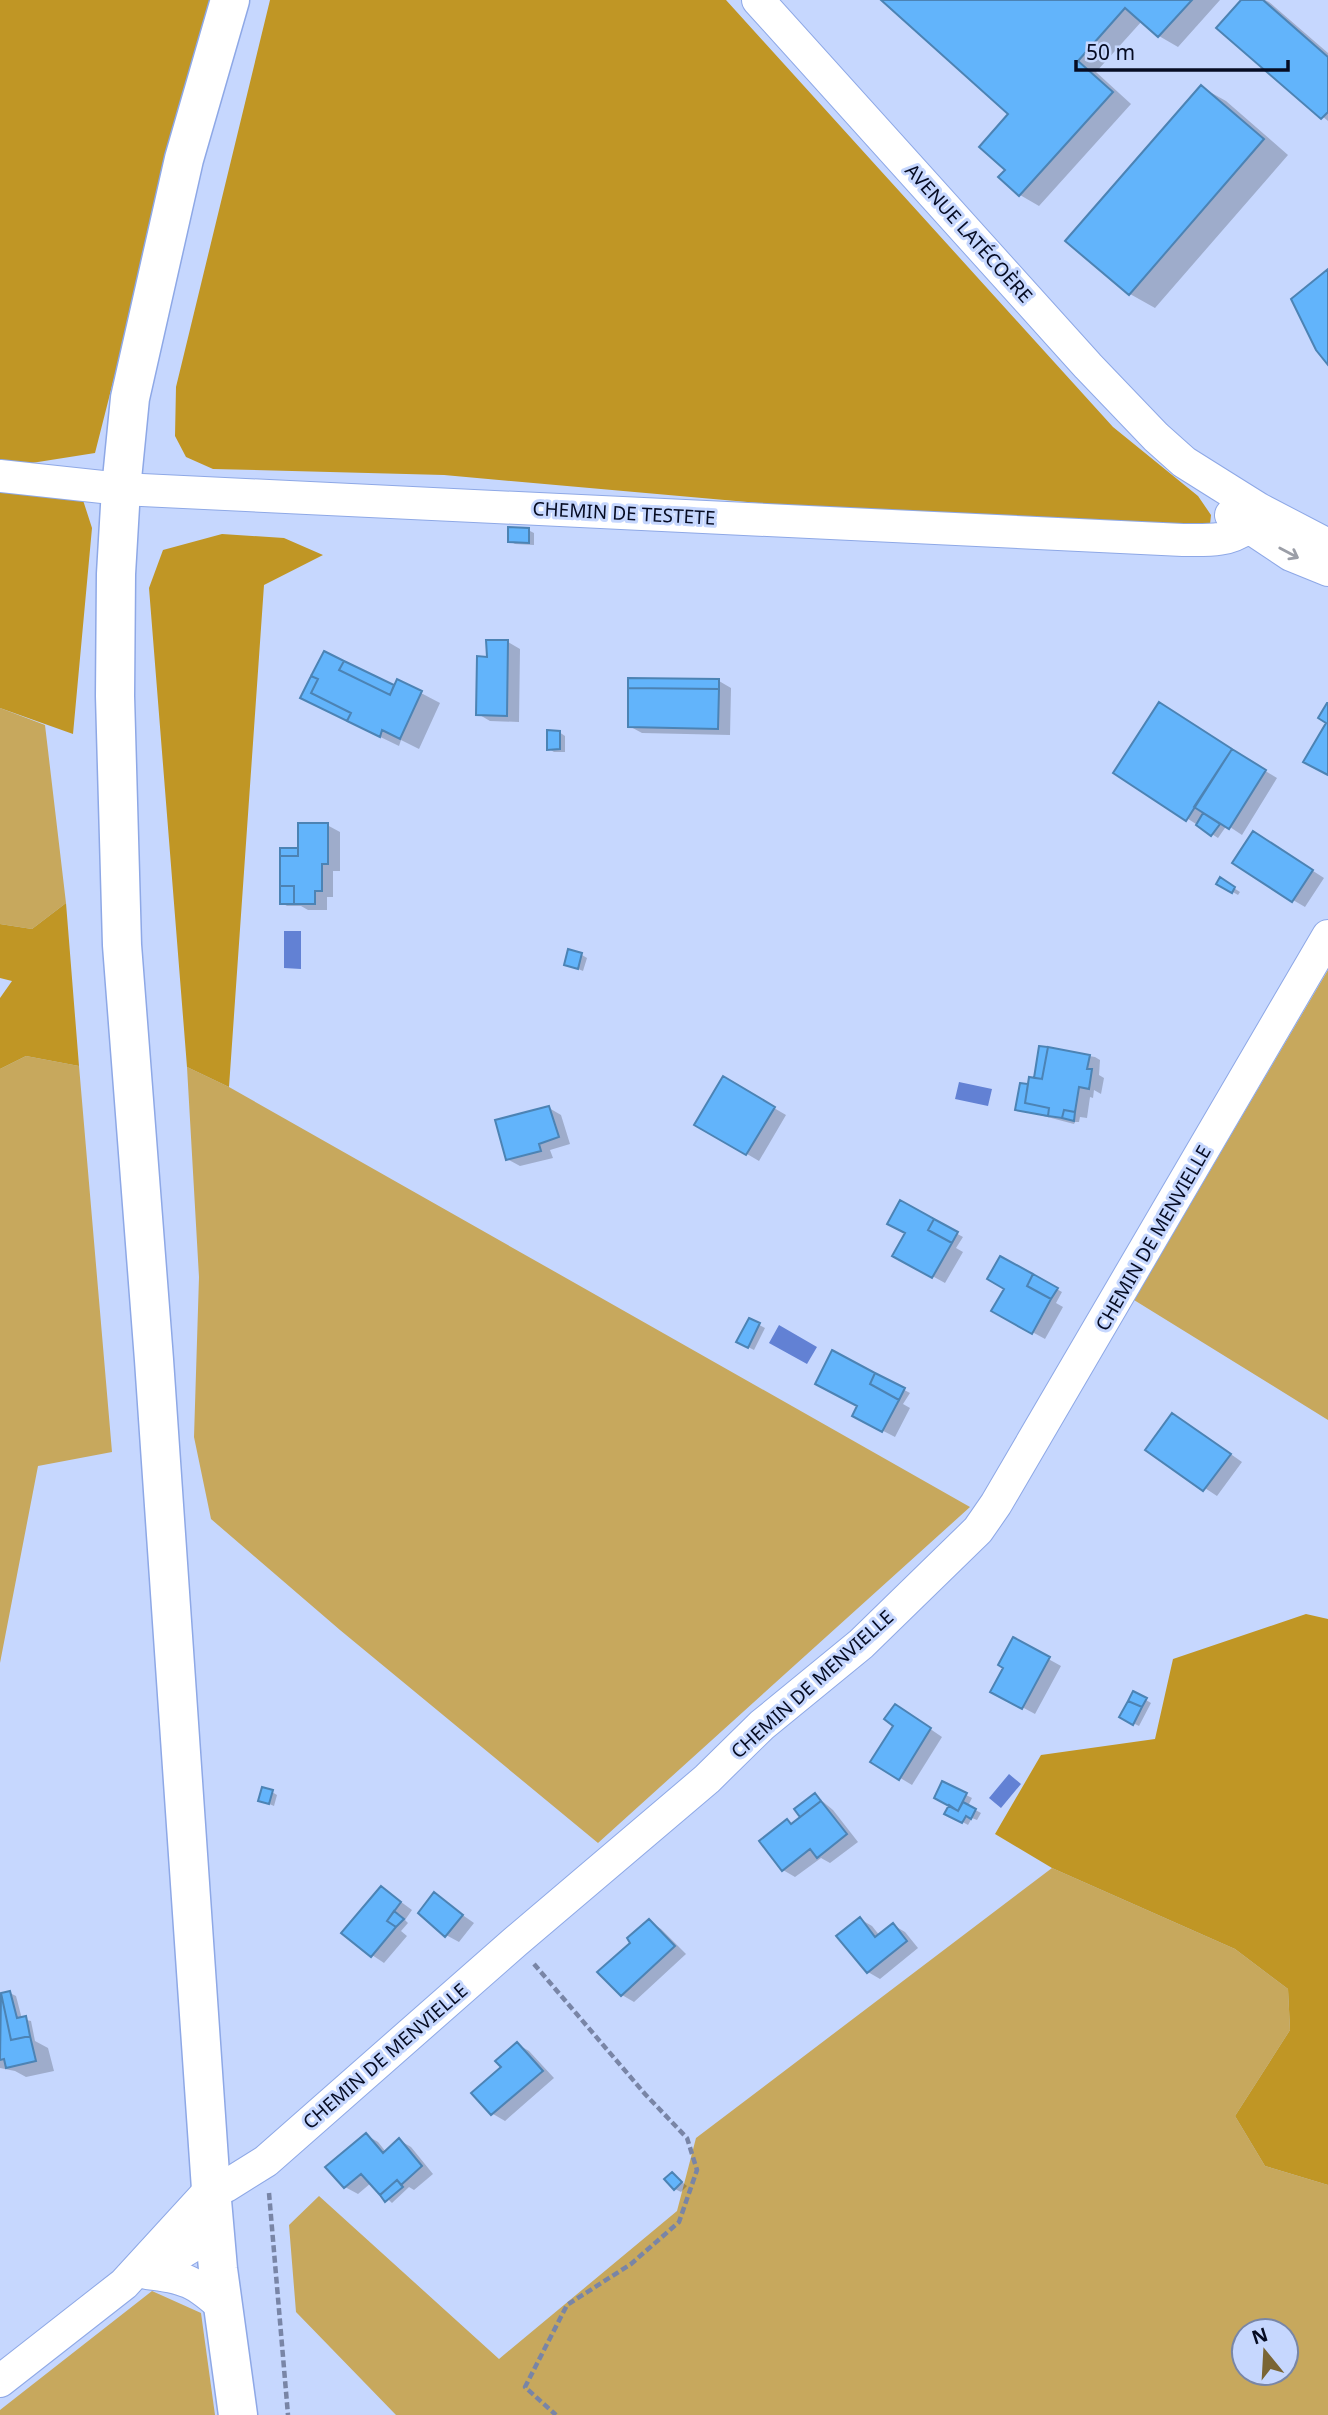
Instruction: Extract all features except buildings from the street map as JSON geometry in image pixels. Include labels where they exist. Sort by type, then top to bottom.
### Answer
[{"type":"main road","points":[[230,0],[184,159],[130,398],[116,574],[115,696],[122,945],[155,1373],[212,2207],[238,2415]]},
{"type":"street","name":"AVENUE LATÉCOÈRE","points":[[758,0],[1088,366],[1156,437],[1184,462],[1259,509],[1328,545]]},
{"type":"street","name":"AVENUE LATÉCOÈRE","points":[[1184,462],[1215,503],[1247,528],[1291,555],[1328,570]]},
{"type":"street","name":"CHEMIN DE TESTETE","points":[[0,476],[121,489],[1183,540],[1217,540],[1237,536],[1247,528]]},
{"type":"street","name":"CHEMIN DE MENVIELLE","points":[[0,2381],[136,2278],[212,2207],[226,2186],[266,2161],[515,1942],[707,1779],[762,1725],[861,1644],[978,1530],[1003,1492],[1328,936]]},
{"type":"street","points":[[136,2278],[180,2277],[205,2290],[224,2308]]},
{"type":"path","points":[[515,1942],[645,2094],[687,2138],[697,2170],[679,2222],[631,2264],[567,2305],[524,2387],[556,2415]]},
{"type":"path","points":[[266,2161],[288,2415]]},
{"type":"shaded area","points":[[0,0],[210,0],[95,453],[0,468]]},
{"type":"shaded area","points":[[270,0],[726,0],[1113,427],[1198,496],[1211,515],[1210,525],[1193,534],[880,514],[444,475],[213,469],[186,457],[175,436],[176,387]]},
{"type":"shaded area","points":[[0,488],[82,497],[92,528],[73,734],[0,708]]},
{"type":"shaded area","points":[[222,534],[284,538],[323,555],[264,585],[229,1087],[187,1067],[149,588],[163,550]]},
{"type":"shaded area","points":[[0,708],[45,725],[66,903],[32,929],[0,924]]},
{"type":"shaded area","points":[[66,903],[79,1066],[26,1056],[0,1069],[0,998],[12,981],[0,978],[0,924],[32,929]]},
{"type":"shaded area","points":[[1328,970],[1328,1420],[1134,1300]]},
{"type":"shaded area","points":[[26,1056],[79,1066],[112,1452],[38,1466],[0,1663],[0,1069]]},
{"type":"shaded area","points":[[187,1067],[229,1087],[970,1507],[598,1843],[340,1630],[211,1519],[194,1437],[199,1277]]},
{"type":"shaded area","points":[[1306,1614],[1328,1619],[1328,2185],[1265,2166],[1235,2116],[1290,2030],[1288,1989],[1235,1949],[1052,1868],[995,1834],[1041,1755],[1155,1739],[1173,1659]]},
{"type":"shaded area","points":[[1052,1868],[1235,1949],[1288,1989],[1290,2030],[1235,2116],[1265,2166],[1328,2185],[1328,2415],[396,2415],[296,2312],[289,2225],[319,2196],[499,2359],[677,2211],[696,2138]]},
{"type":"shaded area","points":[[152,2291],[201,2313],[215,2415],[0,2415],[0,2410]]},
{"type":"water","points":[[284,931],[301,931],[301,969],[284,968]]},
{"type":"water","points":[[959,1082],[992,1089],[988,1106],[955,1099]]},
{"type":"water","points":[[779,1325],[817,1347],[807,1364],[769,1343]]},
{"type":"water","points":[[1009,1774],[1021,1784],[1001,1808],[989,1798]]}]
